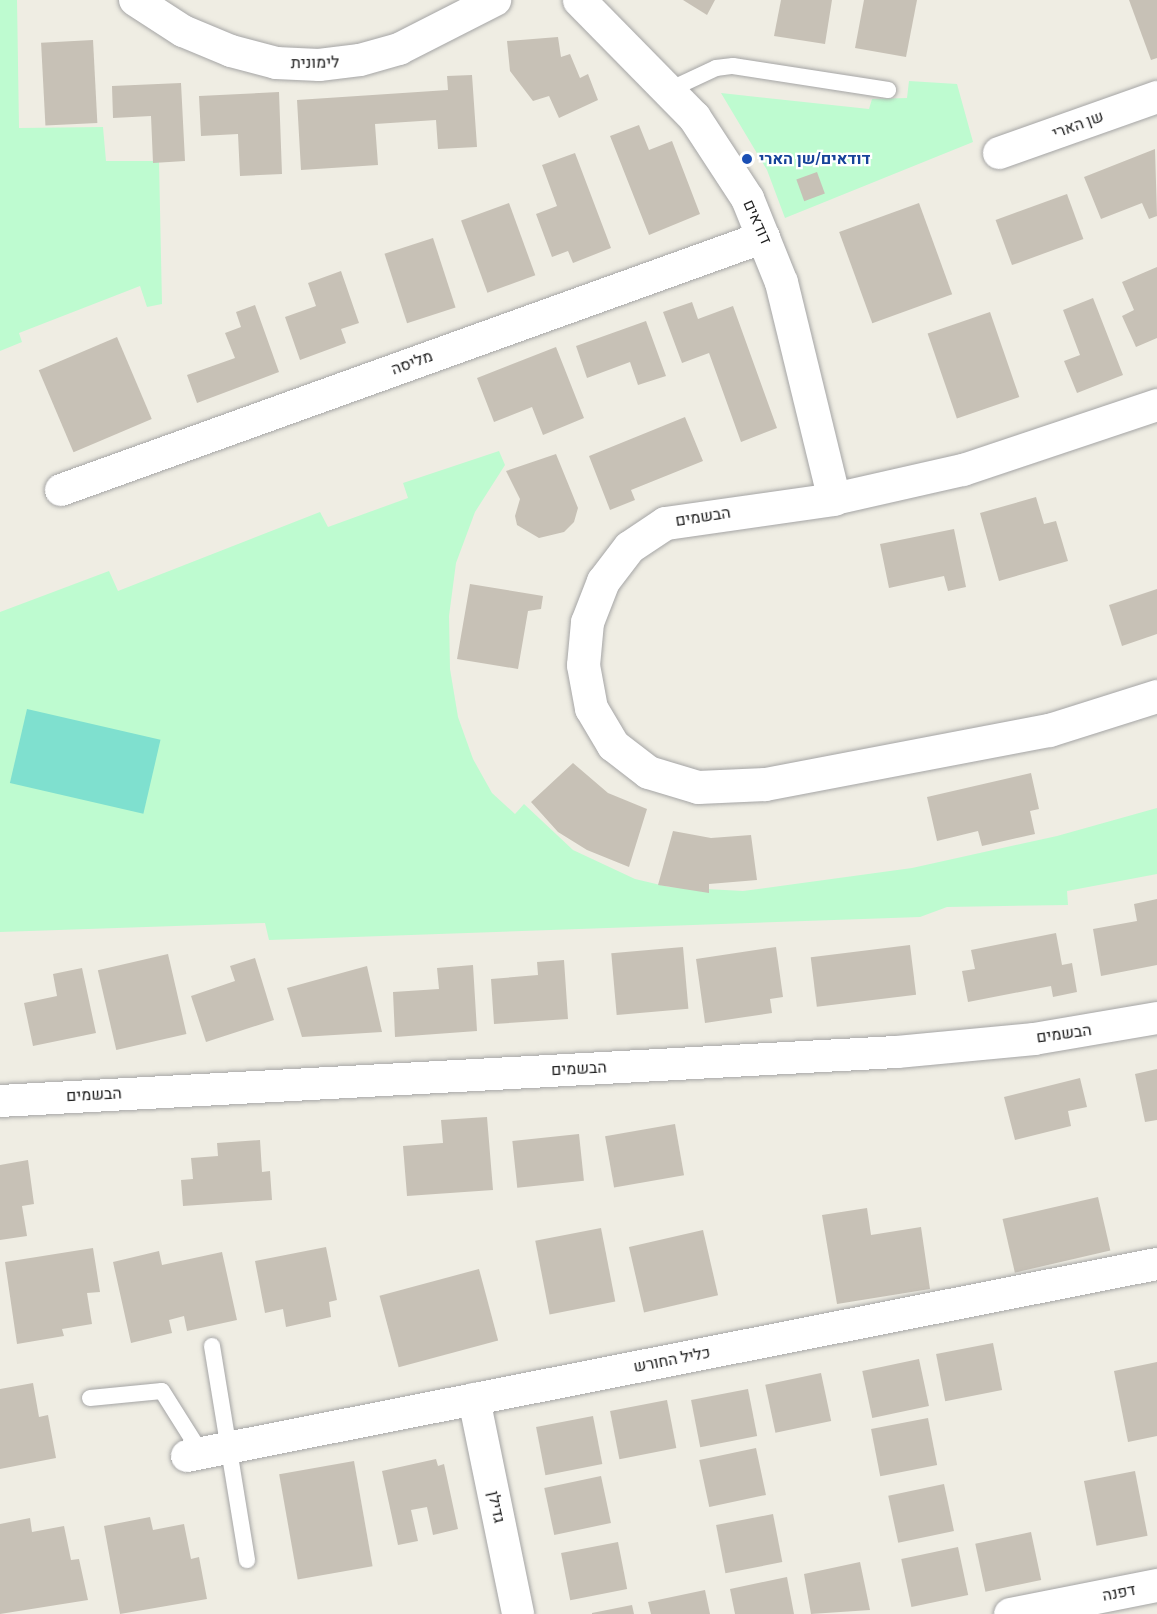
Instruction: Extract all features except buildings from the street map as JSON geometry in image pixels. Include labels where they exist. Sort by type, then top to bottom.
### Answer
[{"type":"street","name":"לימונית","points":[[135,0],[183,31],[231,51],[276,63],[319,65],[360,60],[399,49],[495,0]]},
{"type":"street","name":"דודאים","points":[[579,0],[669,90],[723,157],[764,237],[784,293],[834,499]]},
{"type":"street","name":"שן הארי","points":[[999,153],[1157,98]]},
{"type":"street","name":"מליסה","points":[[61,490],[764,237]]},
{"type":"street","name":"הבשמים","points":[[1157,405],[973,467],[834,499],[665,523],[629,546],[603,581],[587,622],[583,665],[591,708],[613,745],[648,772],[698,786],[765,784],[1049,730],[1157,696]]},
{"type":"street","name":"הבשמים","points":[[0,1101],[897,1052],[1034,1039],[1157,1018]]},
{"type":"street","name":"כליל החורש","points":[[206,1452],[1157,1264]]},
{"type":"street","name":"גדילן","points":[[474,1399],[518,1614]]},
{"type":"street","name":"דפנה","points":[[1010,1614],[1079,1607],[1157,1585]]},
{"type":"lane","points":[[669,90],[716,68],[733,66],[888,90]]},
{"type":"lane","points":[[206,1452],[212,1346]]},
{"type":"lane","points":[[90,1398],[162,1391],[206,1452],[247,1560]]},
{"type":"green space","points":[[0,0],[17,0],[19,128],[103,127],[106,161],[159,161],[162,304],[147,307],[140,286],[19,333],[22,342],[0,351]]},
{"type":"green space","points":[[909,81],[957,84],[973,142],[785,218],[767,170],[721,93],[869,109],[872,99],[907,98]]},
{"type":"green space","points":[[499,451],[505,465],[475,512],[456,563],[449,616],[450,669],[458,717],[473,759],[492,793],[515,814],[524,804],[573,850],[635,879],[669,887],[743,891],[912,868],[1057,836],[1157,808],[1157,874],[1067,891],[1068,905],[947,907],[920,917],[269,940],[265,923],[0,932],[0,612],[109,571],[118,591],[320,512],[328,527],[408,498],[403,483]]},
{"type":"shaded area","points":[[27,709],[160,740],[143,814],[10,783]]},
{"type":"place","name":"דודאים/שן הארי","points":[[747,159]]}]
